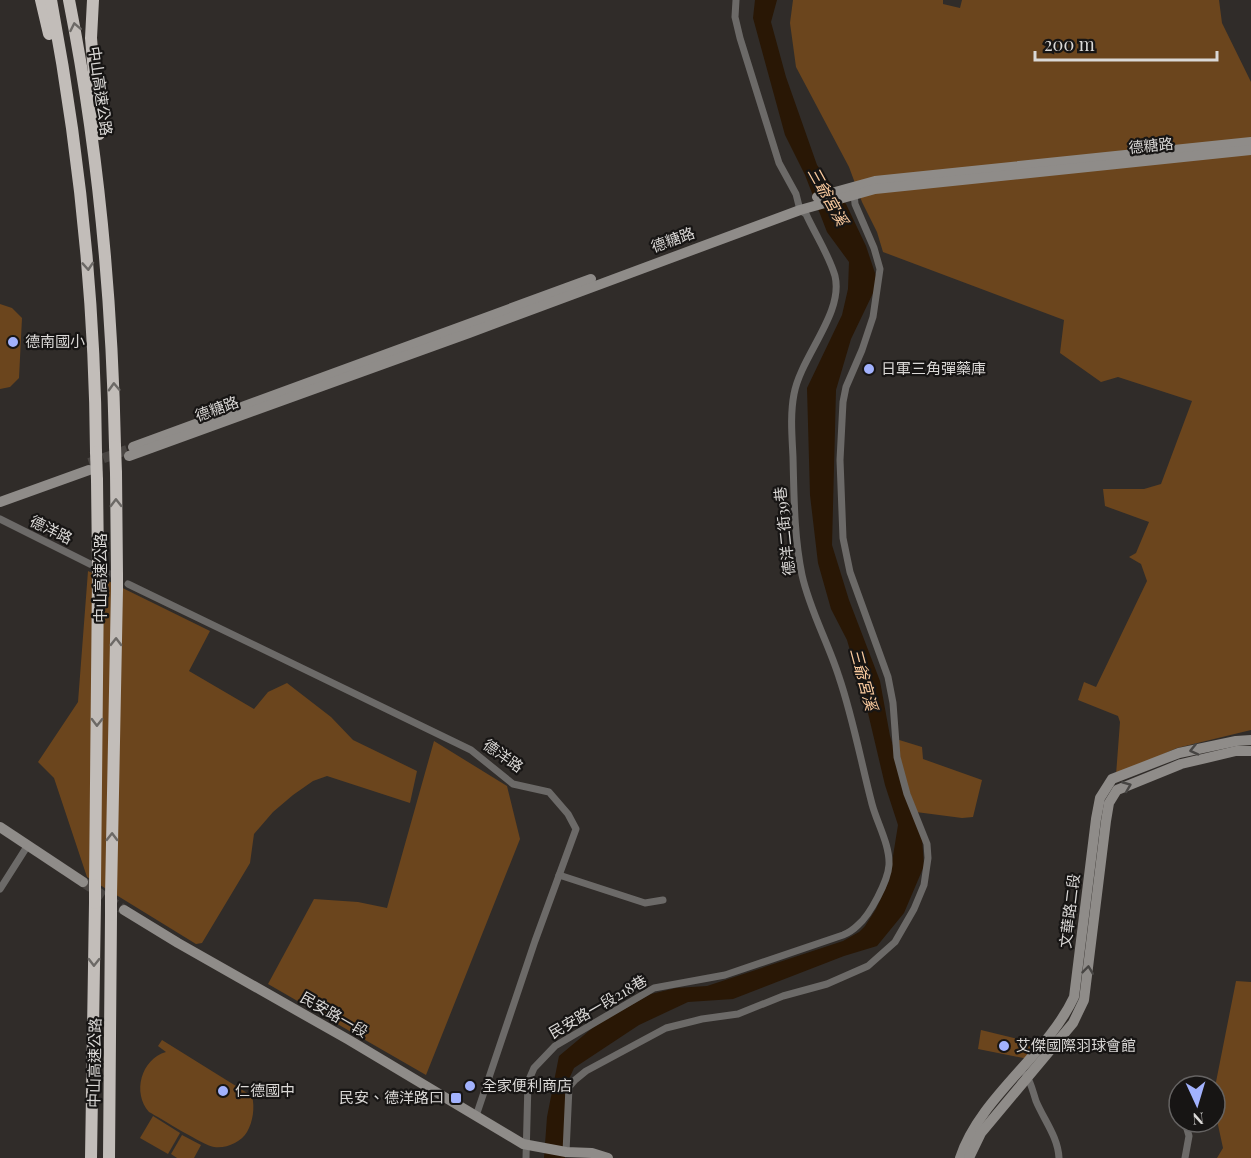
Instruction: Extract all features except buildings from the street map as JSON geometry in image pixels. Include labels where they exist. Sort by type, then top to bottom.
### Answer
[{"type":"highway","points":[[41,0],[58,70],[78,222],[86,235]]},
{"type":"highway","name":"中山高速公路","points":[[51,0],[64,69],[86,235],[93,332],[94,565],[98,579],[89,884],[95,903],[91,1158]]},
{"type":"highway","name":"中山高速公路","points":[[69,0],[82,66],[103,224],[111,330],[117,575],[123,586],[111,895],[109,1158]]},
{"type":"highway","points":[[93,0],[91,38],[94,85],[108,210],[103,224]]},
{"type":"street","name":"德洋二街39巷","points":[[725,975],[848,933],[858,926],[869,911],[889,867],[848,704],[835,664],[814,615],[798,555],[794,497],[792,416],[794,396],[802,368],[833,306],[836,291],[835,277],[828,258],[779,163],[740,38],[735,17],[736,0]]},
{"type":"street","name":"德糖路","points":[[129,452],[447,341],[801,206],[875,181],[1251,142]]},
{"type":"street","name":"德糖路","points":[[850,191],[1251,150]]},
{"type":"street","points":[[566,1153],[570,1088],[575,1080],[586,1071],[659,1031],[700,1020],[738,1014],[783,996],[834,982],[868,966],[895,942],[914,909],[924,885],[928,858],[927,844],[907,794],[897,757],[893,701],[888,677],[850,572],[843,538],[840,460],[844,394],[873,317],[880,269],[874,248],[850,191]]},
{"type":"street","points":[[0,495],[93,466]]},
{"type":"street","points":[[0,502],[93,466]]},
{"type":"street","name":"德洋路","points":[[0,519],[94,565]]},
{"type":"street","name":"德洋路","points":[[123,586],[471,750],[513,783],[549,792],[568,814],[576,830],[535,941],[476,1116]]},
{"type":"street","name":"文華路二段","points":[[969,1158],[981,1133],[1065,1017],[1074,997],[1096,819],[1100,798],[1112,779],[1179,753],[1251,740]]},
{"type":"street","name":"文華路二段","points":[[960,1158],[964,1146],[981,1117],[1073,1023],[1084,1000],[1106,821],[1109,802],[1117,790],[1181,764],[1236,751],[1251,751]]},
{"type":"street","points":[[0,827],[89,884]]},
{"type":"street","points":[[0,888],[28,845]]},
{"type":"street","points":[[559,875],[645,903],[663,900]]},
{"type":"street","name":"民安路一段","points":[[124,909],[178,943],[528,1146]]},
{"type":"street","name":"民安路一段218巷","points":[[526,1158],[528,1082],[534,1068],[555,1046],[654,988],[725,975]]},
{"type":"street","points":[[1024,1073],[1053,1134],[1059,1158]]},
{"type":"street","points":[[1185,1158],[1188,1134]]},
{"type":"street","points":[[528,1146],[566,1153],[592,1153],[608,1158]]},
{"type":"shaded area","points":[[793,0],[943,0],[943,4],[960,8],[962,0],[1219,0],[1222,23],[1251,82],[1251,730],[1177,748],[1116,775],[1120,722],[1118,716],[1078,700],[1084,682],[1096,687],[1147,581],[1141,564],[1129,557],[1136,553],[1149,522],[1105,506],[1103,489],[1144,489],[1161,484],[1192,401],[1118,377],[1101,382],[1060,353],[1064,320],[883,252],[877,232],[862,202],[849,167],[796,67],[790,23]]},
{"type":"shaded area","points":[[0,304],[12,308],[22,318],[19,378],[10,387],[0,389]]},
{"type":"shaded area","points":[[88,571],[210,631],[189,671],[254,709],[268,692],[287,683],[331,717],[353,740],[417,771],[410,803],[327,776],[313,781],[273,812],[254,834],[250,863],[202,943],[196,944],[87,877],[54,778],[38,762],[78,702]]},
{"type":"shaded area","points":[[896,739],[922,747],[923,759],[982,780],[973,817],[962,818],[916,812],[908,792]]},
{"type":"shaded area","points":[[434,741],[507,786],[520,839],[426,1075],[268,984],[314,899],[358,902],[387,908]]},
{"type":"shaded area","points":[[1236,981],[1251,982],[1251,1158],[1217,1158],[1223,1148],[1220,1134],[1227,1134],[1227,1074],[1218,1074]]},
{"type":"shaded area","name":"艾傑國際羽球會館","points":[[981,1030],[1031,1042],[1028,1059],[978,1049]]},
{"type":"shaded area","points":[[162,1040],[252,1096],[252,1119],[247,1132],[241,1139],[228,1146],[214,1147],[149,1112],[141,1096],[140,1087],[145,1069],[150,1062],[166,1052],[158,1046]]},
{"type":"shaded area","points":[[153,1116],[180,1133],[168,1154],[140,1138]]},
{"type":"shaded area","points":[[182,1135],[201,1145],[194,1158],[177,1158],[171,1154]]},
{"type":"water","name":"三爺宮溪","points":[[755,0],[777,0],[771,22],[786,77],[817,165],[846,204],[866,246],[877,279],[875,289],[851,339],[836,390],[832,545],[849,600],[880,681],[890,736],[922,838],[924,866],[904,913],[877,946],[844,956],[733,999],[688,1002],[639,1025],[574,1068],[565,1088],[565,1158],[544,1158],[547,1117],[559,1056],[596,1025],[651,994],[676,988],[707,986],[843,941],[865,926],[889,881],[898,825],[885,785],[868,713],[847,640],[831,609],[818,563],[810,495],[807,388],[842,315],[848,289],[849,262],[827,232],[805,175],[785,135],[753,18]]},
{"type":"tunnel","points":[[89,463],[130,449]]},
{"type":"tunnel","points":[[96,567],[118,578]]},
{"type":"tunnel","points":[[83,882],[124,910]]},
{"type":"place","name":"德南國小","points":[[13,342]]},
{"type":"place","name":"日軍三角彈藥庫","points":[[869,369]]},
{"type":"place","name":"艾傑國際羽球會館","points":[[1004,1046]]},
{"type":"place","name":"全家便利商店","points":[[470,1086]]},
{"type":"place","name":"仁德國中","points":[[223,1091]]},
{"type":"place","name":"民安、德洋路口","points":[[456,1098]]}]
